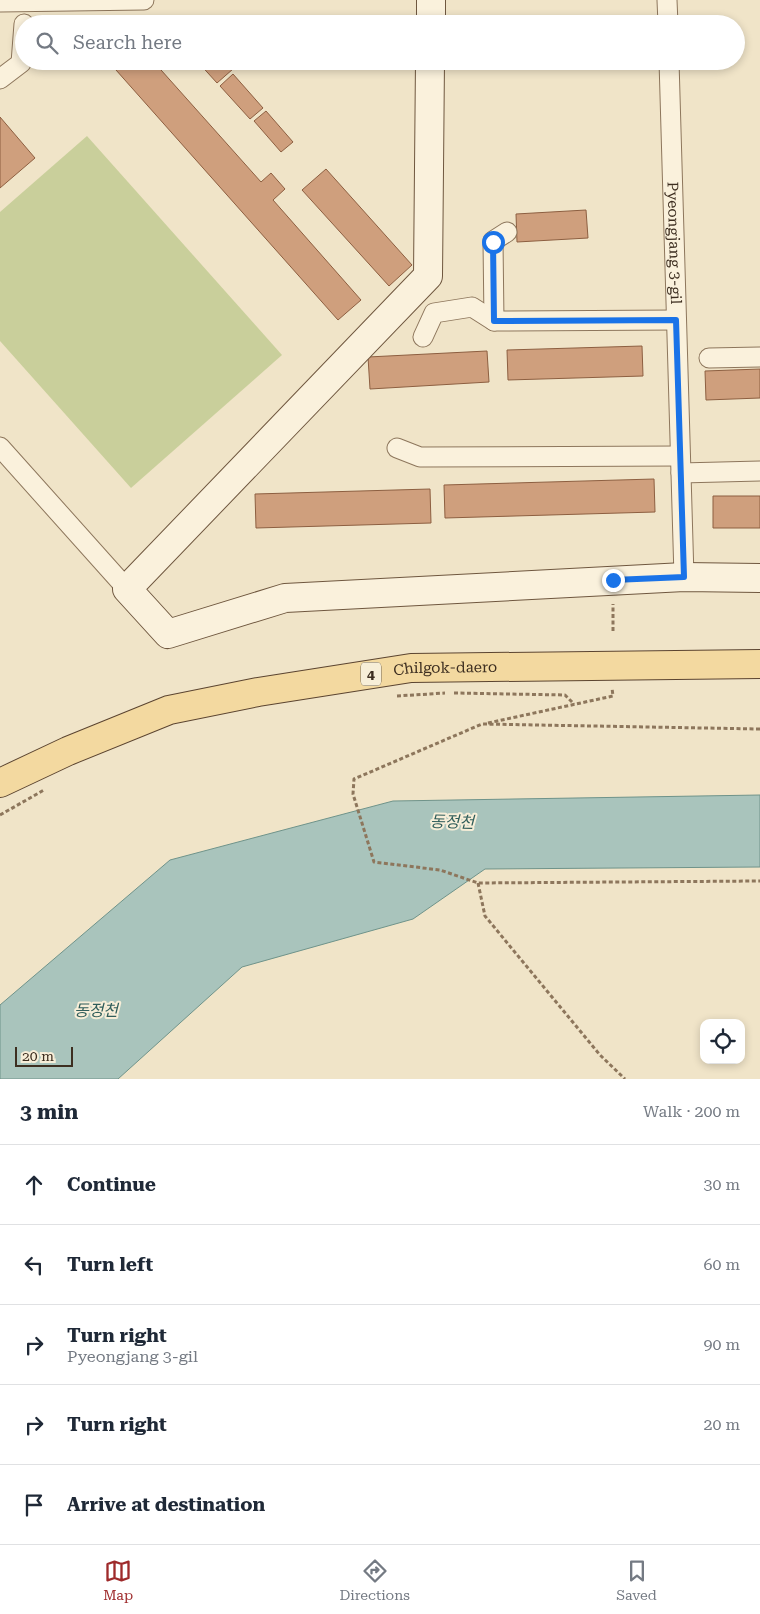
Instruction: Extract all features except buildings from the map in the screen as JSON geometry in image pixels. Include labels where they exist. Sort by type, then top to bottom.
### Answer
[{"type":"main road","name":"Chilgok-daero","points":[[0,783],[68,750],[169,710],[258,692],[411,668],[760,664]]},
{"type":"street","points":[[0,2],[144,0]]},
{"type":"street","points":[[431,0],[431,15]]},
{"type":"street","points":[[667,0],[668,15]]},
{"type":"street","points":[[24,15],[25,2]]},
{"type":"street","points":[[0,79],[15,68]]},
{"type":"street","points":[[126,589],[428,276],[430,70]]},
{"type":"street","name":"Pyeongjang 3-gil","points":[[669,70],[684,577]]},
{"type":"street","points":[[494,321],[493,242],[507,232]]},
{"type":"street","points":[[423,337],[434,313],[472,307],[494,321],[676,320]]},
{"type":"street","points":[[709,358],[760,357]]},
{"type":"street","points":[[0,447],[168,634],[285,598],[684,577],[760,578]]},
{"type":"street","points":[[397,448],[420,457],[681,465],[760,471]]},
{"type":"path","points":[[612,686],[613,696],[482,724],[354,779],[353,794],[374,862],[440,870],[478,883],[760,881]]},
{"type":"path","points":[[389,696],[447,692],[565,695],[574,704]]},
{"type":"path","points":[[482,724],[760,729]]},
{"type":"path","points":[[0,815],[49,787]]},
{"type":"path","points":[[478,883],[486,916],[600,1055],[625,1079]]},
{"type":"green space","points":[[87,136],[282,355],[131,488],[0,341],[0,212]]},
{"type":"water","name":"동정천","points":[[760,795],[760,867],[485,869],[413,919],[242,967],[118,1079],[0,1079],[0,1005],[170,860],[393,801]]},
{"type":"route","points":[[493,242],[494,321],[676,320],[684,577],[613,580]]}]
